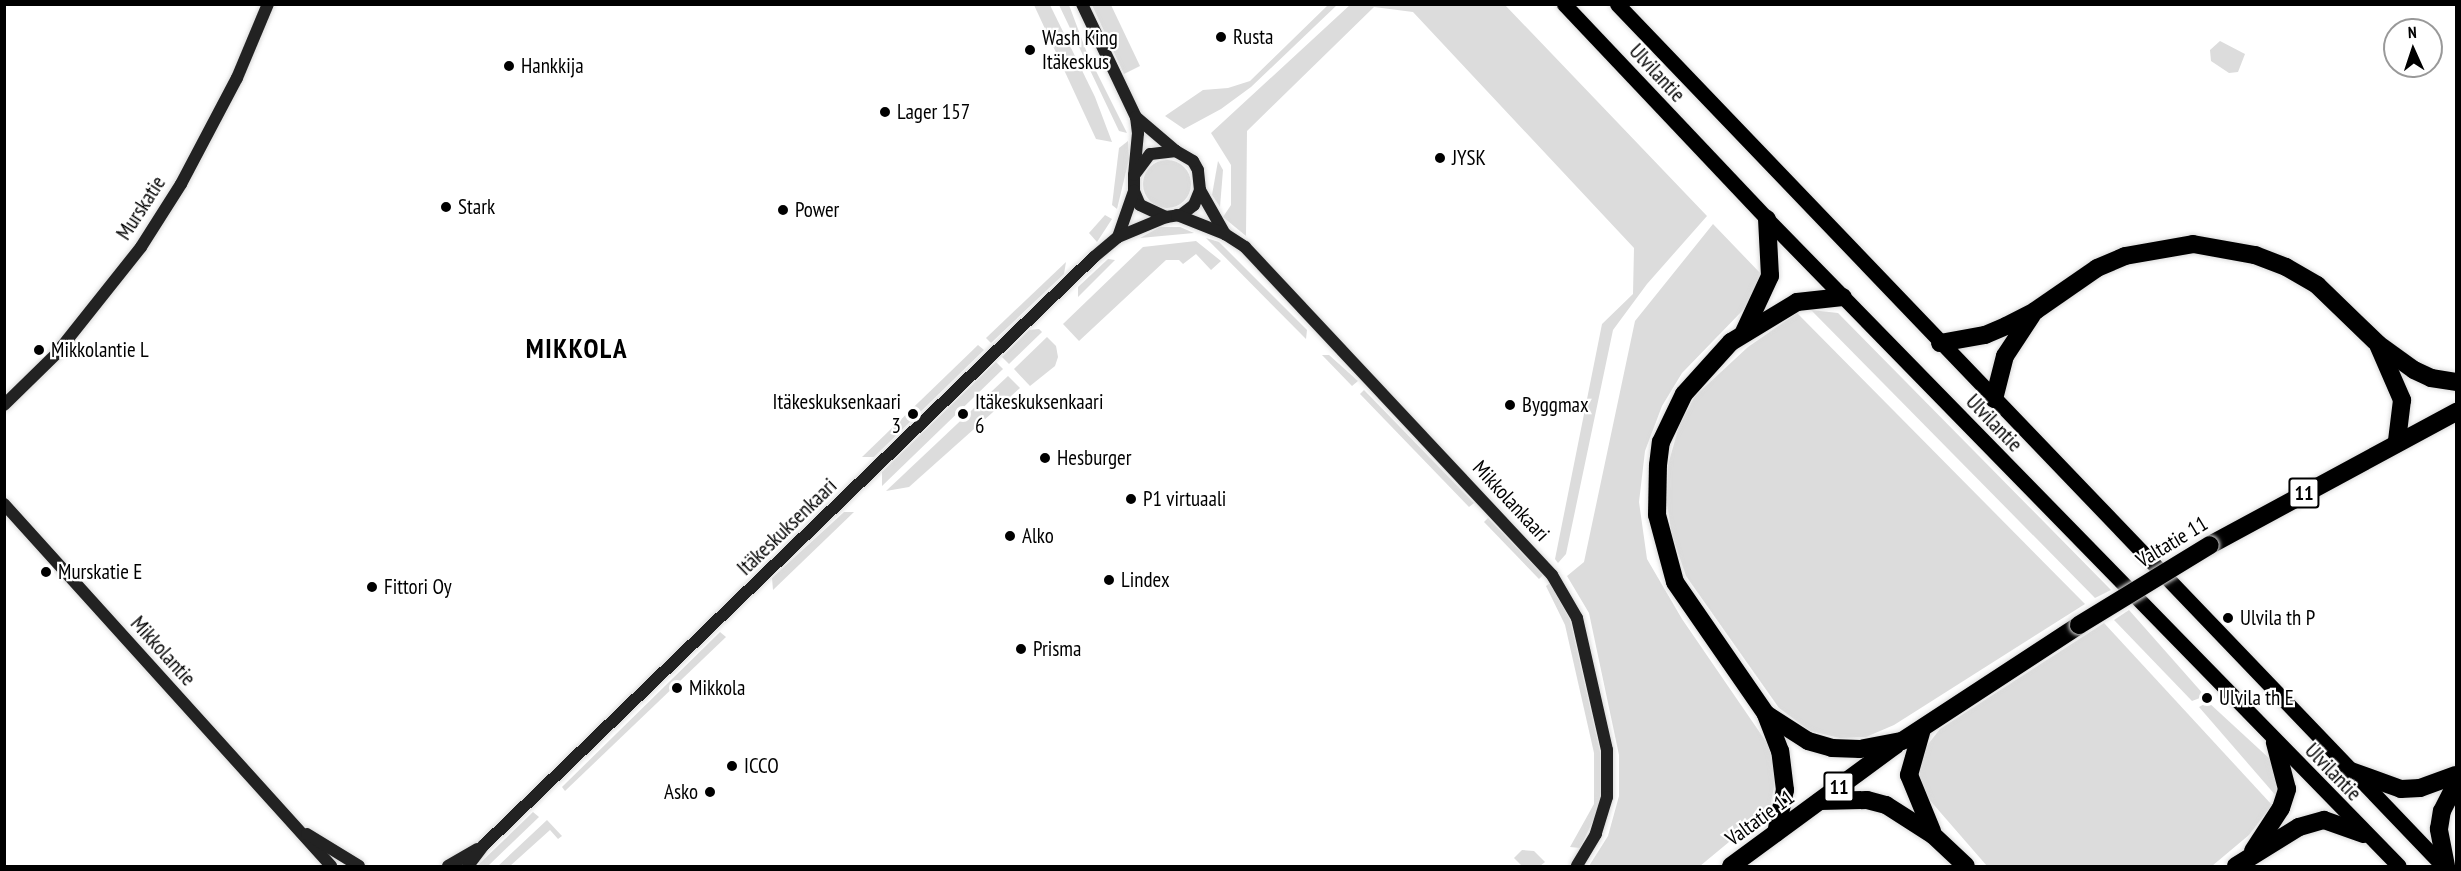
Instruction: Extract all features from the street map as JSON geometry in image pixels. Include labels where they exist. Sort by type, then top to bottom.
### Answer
[{"type":"highway","points":[[1744,332],[1770,276],[1767,219]]},
{"type":"highway","points":[[1940,343],[1985,335],[2035,311],[2097,268],[2125,256],[2193,244],[2255,255],[2286,267],[2317,285],[2378,344],[2431,378],[2457,382]]},
{"type":"highway","points":[[1776,833],[1785,771],[1766,714],[1675,582],[1658,515],[1658,465],[1670,419],[1699,374],[1744,332],[1797,302],[1843,297]]},
{"type":"highway","points":[[1994,399],[2005,356],[2035,311]]},
{"type":"highway","points":[[2378,344],[2402,400],[2397,441]]},
{"type":"highway","name":"Valtatie 11","points":[[1922,729],[2079,625],[2210,545],[2397,441],[2457,412]]},
{"type":"highway","points":[[1766,714],[1808,741],[1832,748],[1860,749],[1902,741]]},
{"type":"highway","points":[[1922,729],[1909,775],[1934,835]]},
{"type":"highway","name":"11","points":[[1902,741],[1922,729]]},
{"type":"highway","name":"Valtatie 11","points":[[1731,867],[1902,741]]},
{"type":"highway","points":[[2243,861],[2281,808],[2287,789],[2275,742]]},
{"type":"highway","points":[[2348,770],[2401,789],[2420,788],[2457,775]]},
{"type":"highway","points":[[2444,867],[2439,829],[2442,811],[2457,784]]},
{"type":"highway","points":[[1820,801],[1857,800],[1886,805],[1934,835],[1966,867]]},
{"type":"highway","points":[[2243,861],[2299,827],[2324,820],[2364,834]]},
{"type":"main road","name":"Ulvilantie","points":[[1564,4],[1767,219],[2364,834],[2399,867]]},
{"type":"main road","name":"Ulvilantie","points":[[1617,4],[2348,770],[2444,867]]},
{"type":"street","name":"Murskatie","points":[[4,405],[56,354],[141,247],[181,184],[237,78],[268,4]]},
{"type":"street","points":[[1082,4],[1136,117],[1176,151],[1193,161],[1198,170],[1200,190],[1194,205],[1171,216],[1140,205],[1134,191],[1136,117]]},
{"type":"street","points":[[1134,175],[1150,154],[1176,151]]},
{"type":"street","name":"Mikkolankaari","points":[[1200,190],[1225,234]]},
{"type":"street","name":"Itäkeskuksenkaari","points":[[1118,237],[1134,191]]},
{"type":"street","name":"Mikkolankaari","points":[[1171,216],[1225,234],[1245,247],[1523,541],[1552,575],[1577,618],[1607,750],[1606,797],[1596,834],[1577,867]]},
{"type":"street","name":"Itäkeskuksenkaari","points":[[468,867],[484,845],[1118,237],[1171,216]]},
{"type":"street","name":"Mikkolantie","points":[[4,504],[331,867]]},
{"type":"street","name":"Mikkolantie","points":[[293,825],[359,867]]},
{"type":"street","name":"Itäkeskuksenkaari","points":[[448,867],[484,845]]},
{"type":"shaded area","points":[[1351,4],[1505,5],[1707,216],[1647,284],[1613,330],[1566,554],[1558,563],[1555,559],[1602,324],[1633,294],[1634,248],[1413,12],[1374,7],[1247,131],[1246,236],[1223,217],[1231,205],[1231,165],[1211,133]]},
{"type":"shaded area","points":[[1034,5],[1050,5],[1095,97],[1112,142],[1096,139]]},
{"type":"shaded area","points":[[1059,5],[1069,5],[1087,53],[1127,133],[1119,131]]},
{"type":"shaded area","points":[[1092,5],[1111,5],[1140,66],[1124,74]]},
{"type":"shaded area","points":[[1328,5],[1337,5],[1251,87],[1221,109],[1184,129],[1165,116],[1203,90],[1228,88],[1250,81]]},
{"type":"shaded area","points":[[2220,41],[2245,54],[2238,72],[2229,73],[2211,61],[2210,50]]},
{"type":"shaded area","points":[[1128,141],[1129,159],[1117,209],[1112,205],[1119,148]]},
{"type":"shaded area","points":[[1167,160],[1184,167],[1191,184],[1184,201],[1167,208],[1150,201],[1143,184],[1150,167]]},
{"type":"shaded area","points":[[1218,161],[1223,170],[1220,207],[1212,195]]},
{"type":"shaded area","points":[[1105,215],[1112,219],[1097,242],[1089,233]]},
{"type":"shaded area","points":[[1713,224],[1762,275],[1745,308],[1682,373],[1662,406],[1645,451],[1639,502],[1647,559],[1682,619],[1767,743],[1777,771],[1770,808],[1700,866],[1589,866],[1608,836],[1619,796],[1619,755],[1589,613],[1567,576],[1584,562],[1635,321]]},
{"type":"shaded area","points":[[1160,227],[1180,227],[1194,233],[1140,238]]},
{"type":"shaded area","points":[[1206,238],[1219,242],[1307,330],[1306,339]]},
{"type":"shaded area","points":[[1196,241],[1221,261],[1211,270],[1196,254],[1183,264],[1179,260],[1166,260],[1079,341],[1063,324],[1143,247]]},
{"type":"shaded area","points":[[1108,259],[1115,260],[1078,297],[1078,287]]},
{"type":"shaded area","points":[[1066,262],[1064,274],[991,343],[986,338]]},
{"type":"shaded area","points":[[1811,310],[1838,313],[2111,590],[2095,598]]},
{"type":"shaded area","points":[[1797,313],[2085,604],[1894,725],[1866,737],[1840,738],[1810,731],[1779,708],[1686,576],[1672,535],[1667,504],[1668,465],[1679,426],[1695,396],[1748,347]]},
{"type":"shaded area","points":[[1039,329],[1042,332],[1009,364],[1002,357],[1029,330]]},
{"type":"shaded area","points":[[1047,337],[1056,346],[1058,357],[1055,366],[1030,386],[1014,369]]},
{"type":"shaded area","points":[[978,345],[984,350],[874,457],[862,457]]},
{"type":"shaded area","points":[[1322,355],[1329,355],[1358,381],[1352,386]]},
{"type":"shaded area","points":[[996,362],[1003,369],[882,486],[882,472]]},
{"type":"shaded area","points":[[1008,376],[1020,388],[909,487],[886,491]]},
{"type":"shaded area","points":[[1364,390],[1474,503],[1469,507],[1360,394]]},
{"type":"shaded area","points":[[844,512],[854,512],[773,590],[772,578]]},
{"type":"shaded area","points":[[1488,518],[1543,575],[1539,579],[1484,522]]},
{"type":"shaded area","points":[[1550,583],[1570,620],[1600,752],[1601,804],[1580,848],[1570,847],[1594,804],[1594,753],[1565,625],[1546,586]]},
{"type":"shaded area","points":[[2129,610],[2205,696],[2192,701],[2114,620]]},
{"type":"shaded area","points":[[2104,623],[2272,805],[2249,835],[2212,866],[1987,866],[1927,797],[1916,775],[1922,752],[1940,729]]},
{"type":"shaded area","points":[[720,632],[726,637],[565,791],[562,787]]},
{"type":"shaded area","points":[[2208,702],[2271,760],[2280,782],[2277,797],[2199,707]]},
{"type":"shaded area","points":[[533,812],[539,817],[488,866],[477,866]]},
{"type":"shaded area","points":[[547,820],[562,836],[558,839],[550,830],[510,866],[498,866]]},
{"type":"shaded area","points":[[1522,850],[1534,851],[1545,862],[1540,866],[1522,866],[1514,858]]},
{"type":"place","name":"Rusta","points":[[1221,37]]},
{"type":"place","name":"Wash King Itäkeskus","points":[[1030,50]]},
{"type":"place","name":"Hankkija","points":[[509,66]]},
{"type":"place","name":"Lager 157","points":[[885,112]]},
{"type":"place","name":"JYSK","points":[[1440,158]]},
{"type":"place","name":"Stark","points":[[446,207]]},
{"type":"place","name":"Power","points":[[783,210]]},
{"type":"place","name":"Mikkolantie L","points":[[39,350]]},
{"type":"place","name":"Byggmax","points":[[1510,405]]},
{"type":"place","name":"Itäkeskuksenkaari 3","points":[[913,414]]},
{"type":"place","name":"Itäkeskuksenkaari 6","points":[[963,414]]},
{"type":"place","name":"Hesburger","points":[[1045,458]]},
{"type":"place","name":"P1 virtuaali","points":[[1131,499]]},
{"type":"place","name":"Alko","points":[[1010,536]]},
{"type":"place","name":"Murskatie E","points":[[46,572]]},
{"type":"place","name":"Lindex","points":[[1109,580]]},
{"type":"place","name":"Fittori Oy","points":[[372,587]]},
{"type":"place","name":"Ulvila th P","points":[[2228,618]]},
{"type":"place","name":"Prisma","points":[[1021,649]]},
{"type":"place","name":"Mikkola","points":[[677,688]]},
{"type":"place","name":"Ulvila th E","points":[[2207,698]]},
{"type":"place","name":"ICCO","points":[[732,766]]},
{"type":"place","name":"Asko","points":[[710,792]]},
{"type":"district","name":"MIKKOLA","points":[[577,349]]}]
